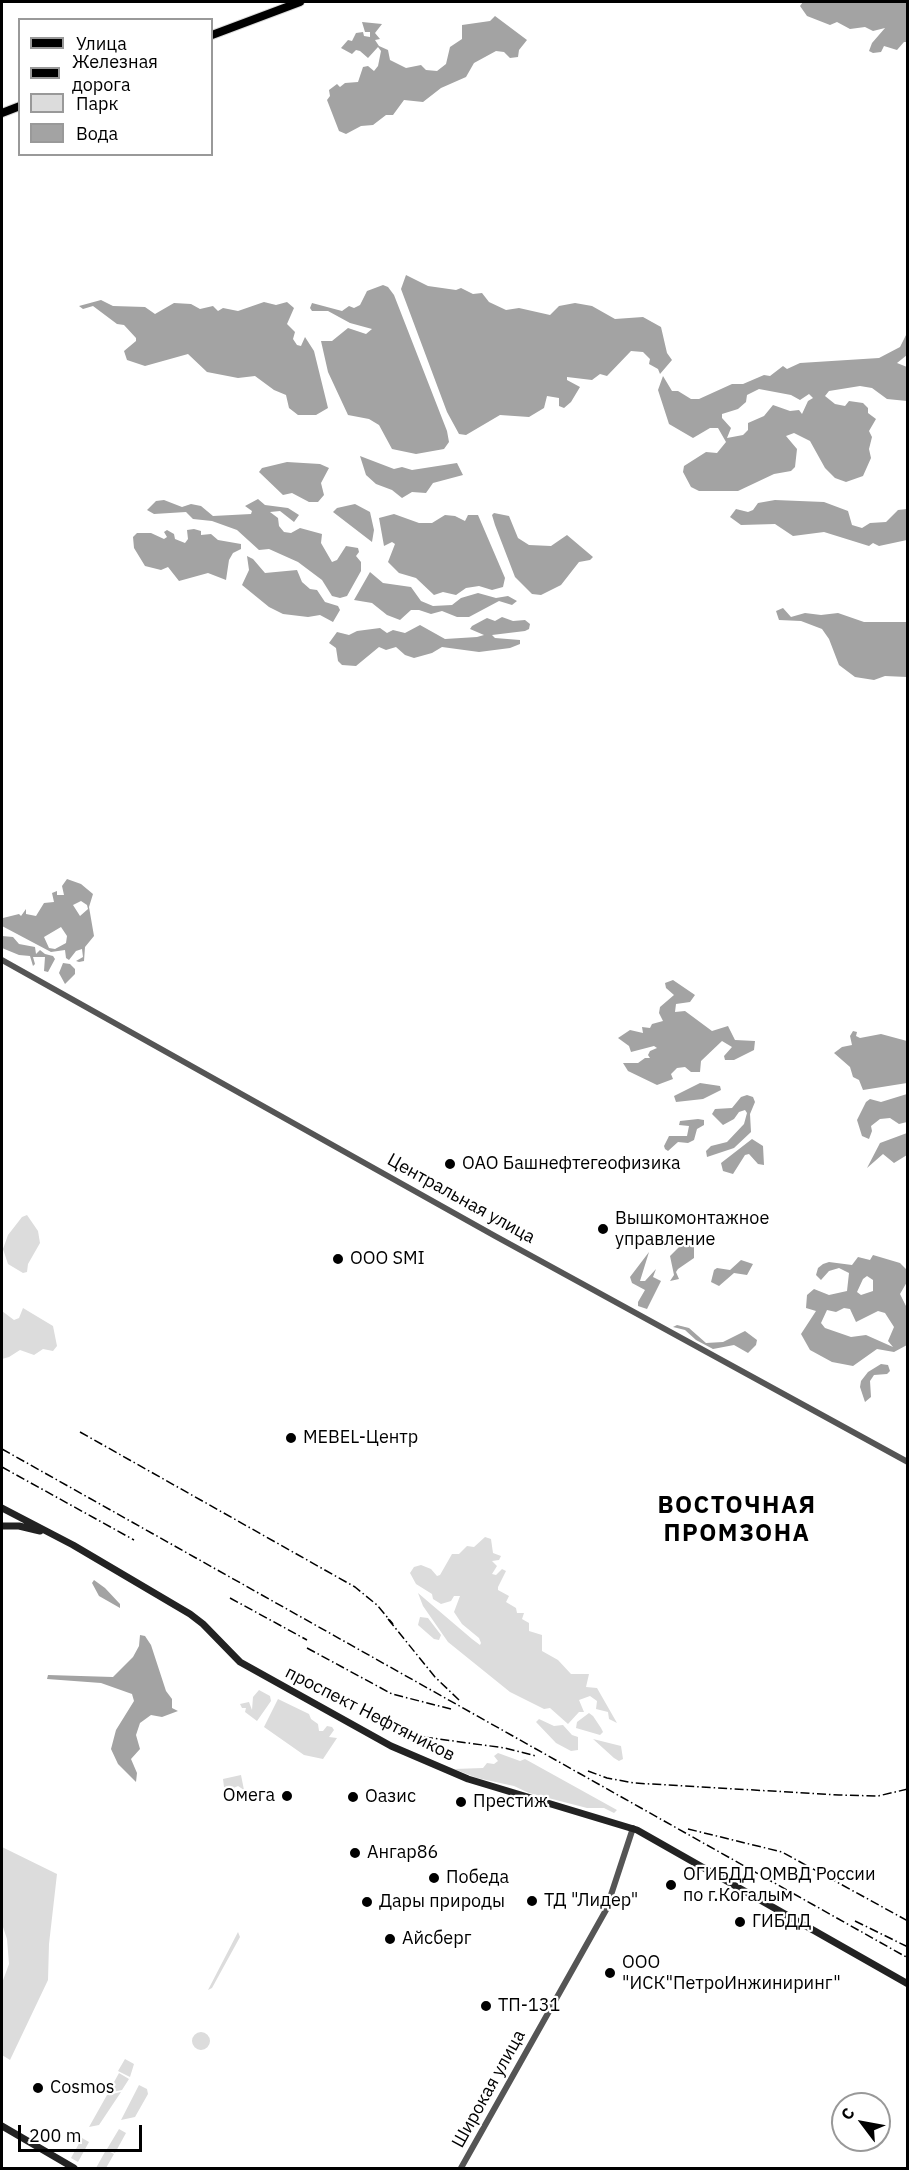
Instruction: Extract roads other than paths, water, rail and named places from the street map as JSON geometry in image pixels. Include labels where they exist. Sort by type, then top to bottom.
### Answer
[{"type":"main road","points":[[213,34],[300,2]]},
{"type":"main road","points":[[2,113],[18,107]]},
{"type":"main road","name":"проспект Нефтяников","points":[[2,1508],[73,1545],[197,1619],[232,1656],[246,1666],[407,1754],[480,1784],[633,1828],[908,1984]]},
{"type":"main road","points":[[2,1526],[33,1529],[73,1545]]},
{"type":"main road","points":[[2,2126],[74,2169]]},
{"type":"main road","points":[[2,2131],[66,2169]]},
{"type":"street","name":"Центральная улица","points":[[2,960],[495,1236],[908,1462]]},
{"type":"street","name":"Широкая улица","points":[[461,2169],[606,1910],[633,1828]]},
{"type":"water","points":[[803,2],[907,2],[907,42],[904,42],[897,50],[884,46],[881,52],[873,53],[869,51],[872,43],[885,28],[873,31],[865,27],[850,29],[837,22],[830,25],[807,16],[800,6]]},
{"type":"water","points":[[495,16],[527,40],[519,50],[518,57],[510,58],[504,52],[496,51],[474,63],[466,77],[441,88],[423,102],[404,100],[393,115],[386,115],[373,125],[361,126],[346,134],[339,131],[327,100],[330,96],[329,90],[337,84],[340,87],[345,83],[358,82],[363,67],[368,66],[374,71],[378,66],[381,51],[378,47],[368,58],[360,51],[356,50],[352,54],[341,48],[348,40],[352,41],[356,33],[363,32],[364,36],[370,37],[370,32],[365,32],[362,22],[382,24],[375,33],[380,39],[375,40],[379,46],[388,50],[390,60],[406,68],[421,65],[426,70],[437,71],[446,64],[450,47],[462,39],[462,25],[490,21]]},
{"type":"water","points":[[406,275],[428,286],[456,290],[461,288],[473,294],[482,293],[489,302],[506,310],[519,308],[550,315],[559,306],[575,303],[592,306],[615,319],[643,317],[661,327],[667,353],[672,360],[660,374],[658,369],[649,364],[650,359],[643,352],[631,351],[607,376],[600,374],[592,380],[567,377],[567,380],[580,387],[571,402],[564,408],[559,406],[559,398],[547,396],[544,408],[529,417],[500,415],[466,435],[459,434],[447,412],[401,289]]},
{"type":"water","points":[[383,285],[388,287],[394,295],[447,431],[449,442],[444,449],[416,454],[392,449],[379,425],[369,419],[348,415],[328,372],[321,341],[332,341],[348,328],[366,334],[372,329],[350,323],[328,311],[312,311],[310,308],[312,303],[342,311],[349,306],[354,308],[360,305],[367,291]]},
{"type":"water","points":[[101,300],[113,306],[145,307],[155,314],[174,303],[191,304],[200,309],[213,306],[218,311],[223,308],[238,311],[264,302],[276,305],[287,302],[294,308],[287,324],[295,332],[293,339],[297,345],[301,346],[305,337],[314,351],[328,408],[316,415],[298,415],[289,408],[286,395],[274,390],[255,376],[238,378],[207,372],[188,354],[145,366],[127,360],[124,351],[136,341],[136,338],[124,325],[117,324],[93,306],[83,309],[79,306]]},
{"type":"water","points":[[907,333],[907,355],[897,363],[907,367],[907,401],[887,399],[872,388],[860,386],[829,391],[825,396],[835,404],[845,406],[849,401],[863,403],[868,408],[868,413],[876,419],[869,431],[872,437],[869,449],[871,458],[863,476],[846,482],[835,478],[825,468],[810,441],[794,433],[786,436],[797,449],[795,467],[791,471],[774,474],[738,491],[699,491],[691,487],[683,472],[684,466],[706,452],[717,453],[726,442],[718,428],[710,428],[693,438],[669,424],[658,390],[663,376],[672,391],[678,391],[691,399],[699,399],[732,384],[743,384],[764,375],[770,376],[783,366],[787,369],[800,363],[879,358],[900,347]],"holes":[[[759,389],[791,395],[800,400],[809,394],[813,398],[808,401],[802,414],[799,410],[790,411],[773,405],[764,416],[748,423],[748,430],[743,435],[727,438],[731,428],[722,418],[722,414],[738,409],[746,402],[747,395]]]},
{"type":"water","points":[[360,456],[394,469],[402,467],[412,470],[457,463],[463,475],[433,483],[426,493],[412,492],[402,498],[392,490],[376,484],[366,475]]},
{"type":"water","points":[[287,462],[320,464],[329,468],[321,483],[324,495],[318,502],[309,502],[292,493],[283,495],[259,472],[262,468]]},
{"type":"water","points":[[258,499],[265,505],[288,508],[299,515],[294,522],[280,511],[270,512],[278,518],[279,526],[284,532],[291,533],[300,528],[322,534],[321,543],[332,562],[337,560],[346,546],[358,548],[359,552],[356,556],[361,562],[361,571],[347,596],[340,598],[332,596],[322,580],[298,562],[269,549],[259,550],[237,530],[212,521],[193,519],[186,512],[154,514],[147,510],[156,501],[164,500],[182,507],[191,504],[201,506],[213,516],[251,514],[252,511],[245,506]]},
{"type":"water","points":[[775,500],[824,502],[848,511],[852,525],[862,528],[870,523],[886,522],[898,510],[907,509],[907,540],[879,546],[873,543],[869,546],[824,532],[793,536],[775,524],[741,525],[730,517],[736,509],[748,512],[753,510],[758,503]]},
{"type":"water","points":[[355,504],[370,512],[374,530],[372,542],[333,512],[337,508]]},
{"type":"water","points":[[494,513],[509,516],[518,538],[529,545],[551,546],[567,535],[593,557],[590,560],[579,562],[561,585],[541,595],[532,594],[515,577],[495,525],[492,515]]},
{"type":"water","points":[[394,514],[419,523],[432,523],[445,515],[455,516],[465,521],[468,515],[478,515],[505,578],[503,587],[492,590],[479,586],[466,588],[456,595],[443,592],[434,595],[416,578],[399,573],[388,562],[395,544],[392,542],[384,546],[379,518]]},
{"type":"water","points":[[167,530],[174,534],[175,539],[185,543],[188,539],[187,530],[201,531],[201,535],[211,534],[218,540],[241,544],[241,549],[233,553],[229,560],[226,580],[208,573],[179,581],[168,567],[161,570],[145,566],[134,548],[133,537],[137,533],[151,533],[164,539],[167,537],[164,532]]},
{"type":"water","points":[[247,556],[253,559],[265,573],[297,570],[302,582],[310,589],[317,590],[325,602],[338,606],[340,610],[333,622],[320,615],[308,617],[283,614],[269,607],[242,585],[249,570]]},
{"type":"water","points":[[370,572],[383,583],[411,587],[421,601],[433,606],[452,605],[461,598],[478,593],[496,598],[508,596],[517,601],[512,605],[499,601],[469,617],[457,617],[442,611],[431,614],[411,610],[400,620],[387,615],[372,603],[354,600]]},
{"type":"water","points":[[783,608],[791,617],[805,613],[821,615],[838,613],[864,622],[907,622],[907,677],[885,676],[874,680],[855,677],[839,665],[829,639],[822,629],[801,621],[779,620],[776,611]]},
{"type":"water","points":[[502,617],[513,621],[525,620],[530,624],[529,629],[525,631],[492,635],[495,638],[520,640],[520,644],[510,648],[479,652],[442,647],[432,653],[414,658],[405,655],[396,647],[386,650],[379,647],[356,666],[342,665],[338,661],[336,648],[329,643],[337,632],[349,635],[357,631],[380,628],[387,633],[393,630],[405,633],[420,625],[445,639],[477,637],[484,635],[470,629],[472,626],[487,618],[495,621]]},
{"type":"water","points":[[67,879],[81,884],[93,894],[89,907],[94,936],[85,947],[84,961],[76,961],[83,957],[82,949],[76,951],[69,960],[66,958],[65,950],[51,952],[2,926],[2,915],[3,918],[19,914],[21,916],[26,909],[26,914],[36,916],[44,903],[54,902],[52,893],[57,891],[57,895],[64,895],[62,886]],"holes":[[[81,901],[87,905],[88,909],[80,916],[73,905]],[[61,927],[67,936],[66,943],[55,949],[49,948],[44,937]]]},
{"type":"water","points":[[2,936],[13,937],[19,944],[35,947],[36,954],[40,950],[53,956],[55,959],[48,972],[44,971],[45,957],[33,957],[35,964],[33,966],[30,956],[19,955],[2,948]]},
{"type":"water","points":[[63,963],[70,964],[75,969],[75,974],[65,984],[59,973]]},
{"type":"water","points":[[673,980],[695,995],[690,1002],[676,1004],[675,1012],[685,1011],[712,1031],[728,1026],[735,1040],[755,1041],[754,1050],[734,1060],[725,1060],[724,1056],[732,1047],[722,1041],[701,1061],[700,1072],[691,1072],[685,1067],[677,1068],[671,1074],[673,1079],[657,1085],[628,1071],[623,1063],[638,1063],[645,1058],[650,1058],[648,1055],[650,1051],[657,1048],[654,1046],[631,1052],[629,1046],[618,1038],[630,1030],[643,1033],[642,1027],[650,1028],[652,1024],[663,1021],[659,1013],[660,1007],[674,995],[666,988],[665,983]]},
{"type":"water","points":[[853,1031],[857,1032],[856,1036],[860,1038],[881,1034],[907,1041],[907,1083],[863,1090],[859,1080],[853,1077],[850,1067],[834,1053],[842,1047],[852,1045],[850,1036]]},
{"type":"water","points":[[700,1083],[720,1086],[721,1090],[703,1099],[676,1102],[674,1096]]},
{"type":"water","points":[[907,1094],[907,1122],[899,1124],[890,1118],[880,1119],[871,1126],[869,1139],[862,1136],[857,1120],[866,1102],[870,1099],[881,1102]]},
{"type":"water","points":[[747,1095],[753,1097],[755,1102],[750,1114],[751,1132],[734,1148],[707,1157],[706,1151],[711,1146],[727,1142],[744,1124],[747,1113],[745,1110],[739,1112],[734,1119],[723,1125],[712,1114],[715,1109],[732,1108],[741,1097]]},
{"type":"water","points":[[704,1120],[704,1125],[697,1129],[694,1140],[688,1143],[678,1142],[668,1151],[665,1149],[664,1146],[669,1136],[687,1136],[689,1126],[679,1125],[680,1121]]},
{"type":"water","points":[[907,1133],[907,1155],[894,1163],[883,1154],[867,1168],[880,1143]]},
{"type":"water","points":[[752,1139],[763,1146],[764,1165],[758,1164],[749,1154],[745,1155],[733,1174],[723,1171],[721,1163]]},
{"type":"water","points":[[685,1241],[694,1245],[694,1258],[678,1269],[676,1272],[679,1279],[670,1281],[674,1275],[670,1256]]},
{"type":"water","points":[[649,1252],[640,1281],[645,1281],[656,1269],[653,1277],[661,1281],[647,1309],[638,1306],[645,1290],[632,1283],[630,1277]]},
{"type":"water","points":[[873,1255],[900,1263],[907,1270],[907,1282],[900,1294],[907,1308],[907,1345],[894,1352],[877,1349],[853,1366],[832,1362],[810,1350],[801,1334],[816,1311],[806,1308],[807,1295],[814,1289],[829,1295],[847,1291],[849,1273],[839,1268],[829,1271],[821,1280],[816,1275],[818,1268],[823,1264],[829,1262],[852,1265],[858,1257],[870,1260]],"holes":[[[867,1276],[873,1280],[873,1291],[861,1295],[857,1292],[863,1279]],[[844,1308],[850,1309],[856,1322],[878,1311],[885,1313],[894,1327],[888,1341],[893,1347],[866,1335],[851,1337],[825,1328],[821,1323],[827,1310],[836,1312]]]},
{"type":"water","points":[[741,1260],[753,1264],[747,1275],[734,1273],[719,1286],[711,1282],[714,1270],[717,1268],[730,1270]]},
{"type":"water","points":[[677,1325],[689,1328],[706,1343],[723,1342],[745,1331],[757,1340],[756,1345],[748,1353],[734,1345],[713,1349],[696,1340],[685,1330],[673,1327]]},
{"type":"water","points":[[881,1364],[888,1365],[890,1371],[887,1374],[874,1375],[870,1381],[871,1397],[865,1402],[860,1387],[861,1381],[868,1372]]},
{"type":"water","points":[[94,1580],[120,1604],[120,1608],[99,1596],[92,1583]]},
{"type":"water","points":[[140,1635],[145,1636],[151,1645],[166,1691],[172,1699],[172,1708],[178,1711],[162,1717],[151,1715],[140,1723],[136,1735],[140,1749],[131,1759],[137,1773],[136,1782],[118,1764],[111,1749],[116,1730],[134,1701],[132,1694],[101,1683],[47,1679],[48,1675],[113,1677],[133,1657],[139,1646]]},
{"type":"railway","points":[[80,1432],[355,1587],[377,1605],[393,1624]]},
{"type":"railway","points":[[2,1449],[908,1958]]},
{"type":"railway","points":[[2,1467],[134,1540]]},
{"type":"railway","points":[[230,1598],[307,1640]]},
{"type":"railway","points":[[388,1619],[435,1677],[459,1700]]},
{"type":"railway","points":[[307,1648],[392,1694],[451,1709]]},
{"type":"railway","points":[[424,1737],[505,1748],[536,1756]]},
{"type":"railway","points":[[588,1771],[607,1778],[634,1783],[839,1795],[878,1796],[908,1789]]},
{"type":"railway","points":[[688,1829],[782,1852],[908,1921]]},
{"type":"railway","points":[[855,1921],[908,1947]]},
{"type":"place","name":"ОАО Башнефтегеофизика","points":[[450,1164]]},
{"type":"place","name":"Вышкомонтажное управление","points":[[603,1229]]},
{"type":"place","name":"OOO SMI","points":[[338,1259]]},
{"type":"place","name":"MEBEL-Центр","points":[[291,1438]]},
{"type":"place","name":"Омега","points":[[287,1796]]},
{"type":"place","name":"Оазис","points":[[353,1797]]},
{"type":"place","name":"Престиж","points":[[461,1802]]},
{"type":"place","name":"Ангар86","points":[[355,1853]]},
{"type":"place","name":"Победа","points":[[434,1878]]},
{"type":"place","name":"ОГИБДД ОМВД России по г.Когалым","points":[[671,1885]]},
{"type":"place","name":"ТД \"Лидер\"","points":[[532,1901]]},
{"type":"place","name":"Дары природы","points":[[367,1902]]},
{"type":"place","name":"ГИБДД","points":[[740,1922]]},
{"type":"place","name":"Айсберг","points":[[390,1939]]},
{"type":"place","name":"ООО \"ИСК\"ПетроИнжиниринг\"","points":[[610,1973]]},
{"type":"place","name":"ТП-131","points":[[486,2006]]},
{"type":"place","name":"Cosmos","points":[[38,2088]]},
{"type":"district","name":"ВОСТОЧНАЯ ПРОМЗОНА","points":[[737,1520]]}]
